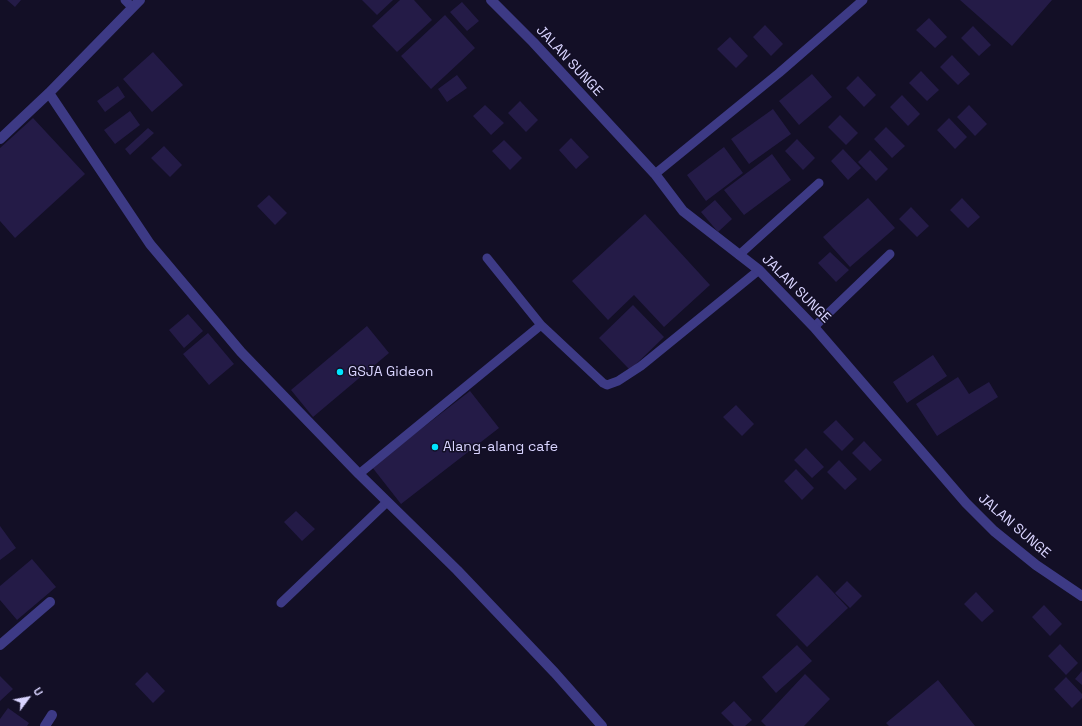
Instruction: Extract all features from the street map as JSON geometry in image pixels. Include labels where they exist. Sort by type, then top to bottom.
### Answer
[{"type":"street","name":"JALAN SUNGE","points":[[491,0],[533,42],[655,174],[683,211],[759,270],[814,327],[966,503],[994,531],[1036,565],[1082,596]]},
{"type":"street","points":[[0,139],[49,93],[132,2]]},
{"type":"street","points":[[49,93],[150,244],[241,352],[359,474],[462,576],[555,673],[602,726]]},
{"type":"street","points":[[0,645],[50,602]]},
{"type":"street","points":[[45,726],[52,715]]},
{"type":"lane","points":[[655,174],[779,74],[863,0]]},
{"type":"lane","points":[[739,255],[819,183]]},
{"type":"lane","points":[[814,327],[890,254]]},
{"type":"lane","points":[[487,258],[541,325],[603,384],[611,385],[641,366],[759,270]]},
{"type":"lane","points":[[359,474],[541,325]]},
{"type":"lane","points":[[281,603],[387,502]]},
{"type":"building","points":[[7,0],[21,0],[15,7]]},
{"type":"building","points":[[362,0],[393,0],[377,15]]},
{"type":"building","points":[[400,0],[414,0],[432,20],[397,52],[372,26]]},
{"type":"building","points":[[960,0],[1052,0],[1012,46]]},
{"type":"building","points":[[462,2],[479,21],[467,31],[450,12]]},
{"type":"building","points":[[445,15],[475,48],[431,89],[401,56]]},
{"type":"building","points":[[929,18],[947,37],[935,48],[916,30]]},
{"type":"building","points":[[765,25],[783,44],[771,56],[753,37]]},
{"type":"building","points":[[973,26],[991,45],[979,56],[961,38]]},
{"type":"building","points":[[730,37],[748,56],[736,68],[717,49]]},
{"type":"building","points":[[153,52],[183,85],[152,112],[123,79]]},
{"type":"building","points":[[952,55],[970,74],[958,85],[940,67]]},
{"type":"building","points":[[921,71],[939,90],[927,101],[909,83]]},
{"type":"building","points":[[812,74],[832,97],[799,125],[779,101]]},
{"type":"building","points":[[457,75],[467,88],[447,102],[438,89]]},
{"type":"building","points":[[858,76],[876,95],[864,107],[846,88]]},
{"type":"building","points":[[118,86],[125,97],[105,112],[97,101]]},
{"type":"building","points":[[902,95],[920,114],[908,126],[890,107]]},
{"type":"building","points":[[520,101],[538,120],[526,132],[508,113]]},
{"type":"building","points":[[485,105],[504,123],[491,135],[473,116]]},
{"type":"building","points":[[969,105],[987,124],[975,136],[957,117]]},
{"type":"building","points":[[773,109],[791,134],[749,164],[731,139]]},
{"type":"building","points":[[130,111],[140,125],[115,144],[104,130]]},
{"type":"building","points":[[840,115],[858,133],[846,145],[828,127]]},
{"type":"building","points":[[33,118],[85,174],[15,238],[0,221],[0,148]]},
{"type":"building","points":[[949,118],[967,137],[955,149],[937,130]]},
{"type":"building","points":[[886,127],[905,146],[892,158],[874,139]]},
{"type":"building","points":[[148,128],[154,133],[130,155],[125,149]]},
{"type":"building","points":[[571,138],[589,157],[576,169],[559,150]]},
{"type":"building","points":[[797,139],[815,158],[803,170],[785,151]]},
{"type":"building","points":[[504,140],[522,158],[510,170],[492,151]]},
{"type":"building","points":[[164,146],[182,165],[170,177],[151,158]]},
{"type":"building","points":[[724,147],[743,173],[706,201],[687,175]]},
{"type":"building","points":[[843,149],[861,168],[848,180],[831,161]]},
{"type":"building","points":[[870,150],[888,169],[876,181],[858,162]]},
{"type":"building","points":[[772,154],[791,180],[744,215],[724,190]]},
{"type":"building","points":[[269,195],[287,213],[275,225],[257,206]]},
{"type":"building","points":[[868,198],[895,228],[850,267],[823,237]]},
{"type":"building","points":[[962,198],[980,217],[968,228],[950,210]]},
{"type":"building","points":[[715,200],[732,219],[718,232],[701,212]]},
{"type":"building","points":[[911,207],[929,226],[917,237],[899,219]]},
{"type":"building","points":[[645,214],[710,285],[664,327],[634,295],[608,320],[572,281]]},
{"type":"building","points":[[830,252],[849,270],[836,282],[818,263]]},
{"type":"building","points":[[633,305],[664,337],[630,370],[599,338]]},
{"type":"building","points":[[188,314],[203,331],[184,348],[169,330]]},
{"type":"building","name":"GSJA Gideon","points":[[367,326],[389,353],[313,417],[291,390]]},
{"type":"building","points":[[208,333],[234,364],[209,385],[183,354]]},
{"type":"building","points":[[933,355],[947,376],[907,403],[893,382]]},
{"type":"building","points":[[958,377],[969,394],[989,382],[998,397],[937,436],[916,404]]},
{"type":"building","name":"Alang-alang cafe","points":[[470,391],[499,428],[401,504],[372,467]]},
{"type":"building","points":[[736,405],[754,424],[742,436],[723,417]]},
{"type":"building","points":[[836,420],[854,439],[842,451],[823,432]]},
{"type":"building","points":[[864,441],[882,460],[870,471],[852,453]]},
{"type":"building","points":[[806,448],[824,467],[812,478],[794,460]]},
{"type":"building","points":[[839,460],[857,479],[845,490],[827,472]]},
{"type":"building","points":[[796,469],[814,488],[802,500],[784,481]]},
{"type":"building","points":[[296,511],[315,529],[302,541],[284,522]]},
{"type":"building","points":[[0,526],[16,548],[0,560]]},
{"type":"building","points":[[32,559],[56,587],[17,620],[0,600],[0,586]]},
{"type":"building","points":[[817,575],[848,608],[807,647],[776,615]]},
{"type":"building","points":[[847,581],[862,596],[850,608],[835,593]]},
{"type":"building","points":[[976,592],[994,611],[982,622],[964,604]]},
{"type":"building","points":[[1044,605],[1062,624],[1050,636],[1032,617]]},
{"type":"building","points":[[1060,644],[1078,663],[1066,675],[1048,656]]},
{"type":"building","points":[[797,645],[812,661],[776,693],[762,677]]},
{"type":"building","points":[[1082,671],[1082,685],[1075,679]]},
{"type":"building","points":[[147,672],[165,691],[153,703],[135,684]]},
{"type":"building","points":[[805,674],[830,699],[804,726],[766,726],[761,721]]},
{"type":"building","points":[[0,676],[13,689],[0,701]]},
{"type":"building","points":[[1066,677],[1082,694],[1082,698],[1072,708],[1054,689]]},
{"type":"building","points":[[938,680],[975,726],[889,726],[886,723]]},
{"type":"building","points":[[734,701],[752,720],[745,726],[734,726],[721,713]]},
{"type":"building","points":[[8,708],[29,723],[27,726],[0,726],[0,719]]},
{"type":"place","name":"GSJA Gideon","points":[[340,372]]},
{"type":"place","name":"Alang-alang cafe","points":[[435,447]]}]
